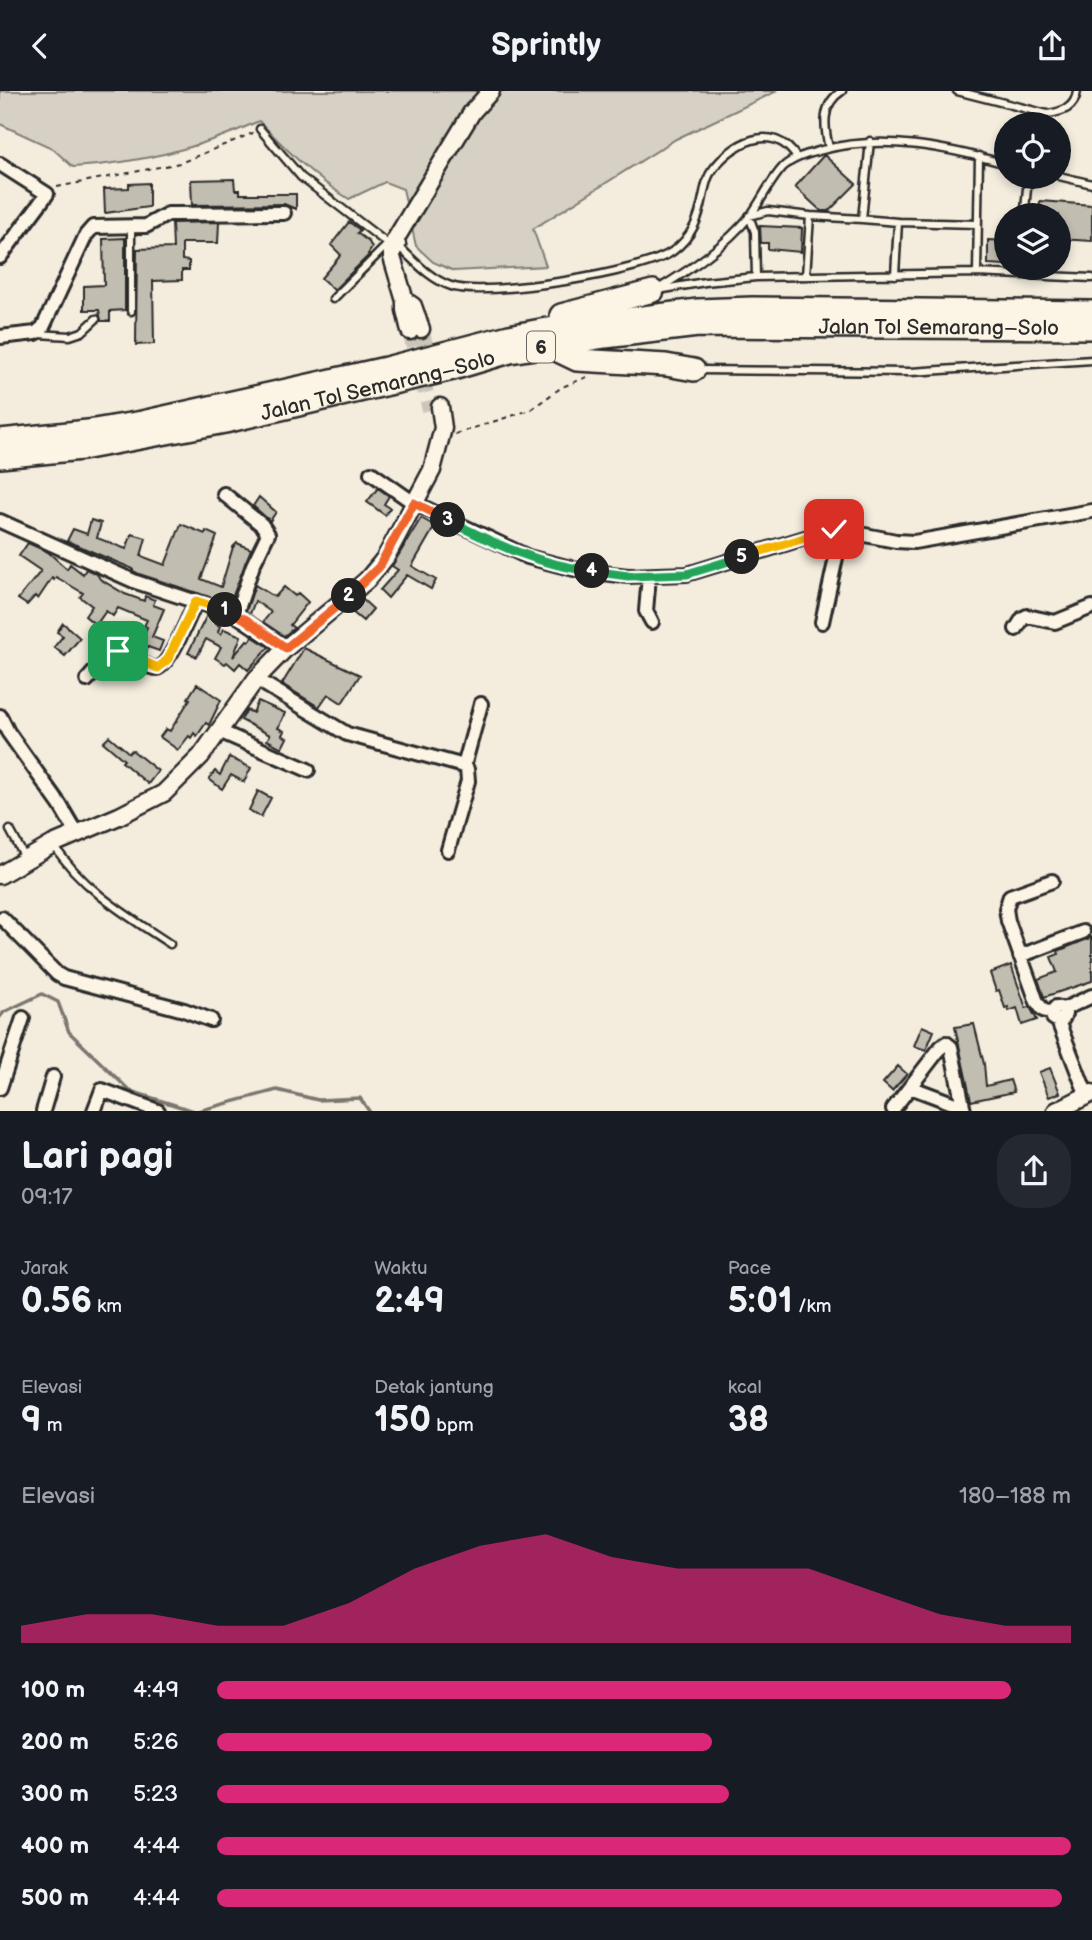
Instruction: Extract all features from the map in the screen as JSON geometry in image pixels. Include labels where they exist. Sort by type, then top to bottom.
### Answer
[{"type":"highway","points":[[466,347],[503,330],[653,291]]},
{"type":"highway","name":"Jalan Tol Semarang–Solo","points":[[0,440],[88,431],[142,422],[386,368],[541,330],[698,310],[752,308],[1092,312]]},
{"type":"highway","name":"Jalan Tol Semarang–Solo","points":[[0,457],[82,449],[225,422],[453,369],[509,352],[698,326],[1092,328]]},
{"type":"highway","points":[[548,346],[577,360],[666,365],[694,370]]},
{"type":"street","points":[[415,330],[405,310],[405,301],[392,257],[392,244],[472,112],[491,91]]},
{"type":"street","points":[[0,164],[47,194],[0,257]]},
{"type":"street","points":[[0,337],[36,333],[47,321],[89,229],[98,226],[146,226],[168,214],[284,213]]},
{"type":"street","points":[[0,875],[53,844],[164,793],[190,768],[256,679],[286,648],[348,597],[379,567],[432,470],[441,436],[436,429],[435,409]]},
{"type":"street","points":[[372,473],[414,503],[495,543],[551,564],[628,576],[687,574],[834,529],[914,542],[1092,511]]},
{"type":"street","points":[[224,495],[262,525],[268,534],[253,565],[236,615]]},
{"type":"street","points":[[0,521],[136,582],[236,615],[286,648]]},
{"type":"street","points":[[822,622],[842,530]]},
{"type":"street","points":[[649,576],[646,611],[652,622]]},
{"type":"street","points":[[87,680],[116,650],[153,667],[160,667],[168,659],[196,601]]},
{"type":"street","points":[[1016,629],[1027,616],[1055,622],[1092,607]]},
{"type":"street","points":[[256,679],[347,734],[464,766]]},
{"type":"street","points":[[448,850],[468,781],[464,766],[481,705]]},
{"type":"street","points":[[0,716],[77,834]]},
{"type":"street","points":[[219,731],[308,770]]},
{"type":"street","points":[[1052,881],[1014,894],[1008,901],[1008,921],[1020,956],[1037,1002],[1043,1010],[1057,1014],[1092,996]]},
{"type":"street","points":[[1,918],[64,978],[184,1010],[211,1020]]},
{"type":"street","points":[[1020,956],[1083,932]]},
{"type":"street","points":[[1056,1111],[1090,1095],[1057,1014]]},
{"type":"street","points":[[0,1088],[23,1017]]},
{"type":"street","points":[[894,1109],[943,1044],[948,1044],[964,1109]]},
{"type":"street","points":[[43,1111],[53,1077]]},
{"type":"street","points":[[910,1087],[964,1109]]},
{"type":"street","points":[[94,1111],[102,1090],[144,1108],[159,1111]]},
{"type":"lane","points":[[829,148],[824,119],[833,96],[842,91]]},
{"type":"lane","points":[[957,91],[1047,114],[1063,112],[1072,106],[1077,91]]},
{"type":"lane","points":[[260,129],[301,177],[437,281],[461,289],[480,291],[630,269],[671,253],[687,239],[695,227],[709,174],[740,145],[752,139],[778,139],[791,149],[797,158]]},
{"type":"lane","points":[[862,219],[870,141]]},
{"type":"lane","points":[[653,291],[708,255],[730,236],[750,216],[782,168],[797,158],[829,148],[870,141],[950,150],[994,160]]},
{"type":"lane","points":[[977,273],[979,156]]},
{"type":"lane","points":[[1071,179],[1092,184]]},
{"type":"lane","points":[[750,216],[768,211],[898,222],[977,224]]},
{"type":"lane","points":[[750,216],[755,232],[756,277]]},
{"type":"lane","points":[[806,276],[810,216]]},
{"type":"lane","points":[[895,275],[898,222]]},
{"type":"lane","points":[[131,226],[131,311]]},
{"type":"lane","points":[[333,299],[380,249],[392,244]]},
{"type":"lane","points":[[653,291],[756,277],[994,272]]},
{"type":"lane","points":[[1071,276],[1092,278]]},
{"type":"lane","points":[[36,333],[70,336],[82,333],[96,319]]},
{"type":"lane","points":[[694,370],[911,372],[1092,360]]},
{"type":"lane","points":[[10,830],[26,859]]},
{"type":"lane","points":[[53,844],[67,866],[87,885],[116,909],[170,944]]},
{"type":"path","points":[[47,194],[64,184],[180,163],[260,129]]},
{"type":"path","points":[[441,436],[522,413],[575,380],[595,376]]},
{"type":"shaded area","points":[[0,91],[777,91],[676,139],[533,229],[546,266],[454,271],[433,262],[416,246],[403,189],[385,182],[349,199],[313,173],[259,121],[168,153],[122,162],[73,167],[52,148],[0,124]]},
{"type":"building","points":[[824,155],[856,184],[829,211],[821,211],[795,187]]},
{"type":"building","points":[[234,179],[235,190],[240,190],[240,194],[296,194],[296,209],[284,204],[192,205],[191,180]]},
{"type":"building","points":[[149,183],[149,207],[105,213],[104,189],[129,188],[129,184]]},
{"type":"building","points":[[1071,203],[1092,205],[1092,241],[1071,240]]},
{"type":"building","points":[[219,222],[218,243],[182,243],[182,260],[189,261],[189,270],[182,270],[182,280],[153,281],[154,344],[136,345],[137,249],[173,248],[172,223]]},
{"type":"building","points":[[349,222],[360,230],[357,233],[369,242],[372,248],[369,255],[334,290],[321,278],[341,255],[331,245]]},
{"type":"building","points":[[760,226],[802,228],[801,252],[768,249],[768,243],[761,243]]},
{"type":"building","points":[[125,238],[125,310],[110,311],[110,321],[101,321],[99,310],[84,310],[84,286],[104,285],[103,239]]},
{"type":"building","points":[[988,240],[994,240],[994,264],[988,264]]},
{"type":"building","points":[[378,488],[389,496],[384,504],[390,508],[385,515],[367,502]]},
{"type":"building","points":[[259,497],[276,512],[270,521],[253,506]]},
{"type":"building","points":[[421,518],[435,526],[412,566],[436,580],[431,589],[407,575],[388,598],[380,590],[398,570],[392,566]]},
{"type":"building","points":[[91,520],[101,523],[97,538],[126,549],[132,534],[146,538],[141,556],[165,565],[181,524],[217,536],[201,579],[221,587],[233,547],[237,543],[251,549],[230,603],[139,574],[67,541],[73,529],[87,534]]},
{"type":"building","points":[[28,543],[48,552],[67,569],[70,564],[83,574],[86,569],[125,594],[144,601],[145,596],[155,600],[153,605],[164,609],[152,637],[163,641],[159,651],[148,647],[144,655],[138,652],[147,620],[118,608],[113,616],[106,611],[96,625],[85,616],[92,606],[80,597],[83,593],[56,577],[54,580],[52,578],[38,599],[35,596],[27,605],[18,599],[41,571],[19,556]]},
{"type":"building","points":[[255,585],[275,597],[284,587],[295,596],[298,593],[308,602],[290,625],[294,628],[284,636],[263,622],[271,612],[255,601],[250,614],[246,611]]},
{"type":"building","points":[[361,598],[373,609],[363,621],[351,611]]},
{"type":"building","points":[[207,615],[219,619],[216,624],[220,626],[218,632],[221,634],[224,629],[241,636],[233,657],[247,640],[253,637],[269,647],[248,670],[240,663],[235,669],[227,662],[225,664],[215,658],[221,647],[206,639],[197,657],[188,653]]},
{"type":"building","points":[[63,623],[80,638],[65,656],[54,647],[63,636],[57,632]]},
{"type":"building","points":[[304,648],[360,675],[342,703],[328,694],[319,707],[282,684]]},
{"type":"building","points":[[197,684],[221,700],[209,725],[206,723],[197,736],[194,733],[191,738],[189,736],[178,750],[160,737],[166,729],[170,731]]},
{"type":"building","points":[[258,701],[285,713],[278,728],[284,731],[282,735],[287,738],[282,748],[267,740],[270,735],[241,720],[247,710],[253,713]]},
{"type":"building","points":[[109,736],[129,753],[132,750],[158,771],[148,784],[103,742]]},
{"type":"building","points":[[229,757],[251,768],[244,782],[231,775],[222,789],[209,779],[215,771],[220,775]]},
{"type":"building","points":[[258,791],[271,798],[261,817],[249,810]]},
{"type":"building","points":[[1092,937],[1092,981],[1044,997],[1038,979],[1057,972],[1051,957],[1059,954],[1058,951]]},
{"type":"building","points":[[1011,965],[1026,1008],[1030,1007],[1037,1020],[1022,1025],[1017,1008],[1009,1011],[1008,1007],[1005,1008],[990,973]]},
{"type":"building","points":[[974,1024],[984,1064],[986,1086],[1010,1080],[1014,1092],[971,1101],[955,1027]]},
{"type":"building","points":[[922,1026],[934,1031],[926,1050],[914,1046]]},
{"type":"building","points":[[898,1066],[907,1074],[892,1091],[883,1083]]},
{"type":"building","points":[[1050,1068],[1060,1093],[1049,1097],[1039,1072]]},
{"type":"waterway","points":[[0,1017],[4,1012],[42,994],[58,1002],[69,1032],[130,1091],[194,1111]]},
{"type":"waterway","points":[[198,1111],[277,1090],[318,1100],[360,1098],[369,1111]]},
{"type":"tunnel","points":[[421,329],[431,367]]},
{"type":"tunnel","points":[[410,331],[430,410]]},
{"type":"route","points":[[118,651],[155,668],[160,667],[168,659],[196,601],[236,615],[286,648],[348,597],[379,567],[414,503],[528,557],[579,570],[628,576],[687,574],[834,529]]}]
